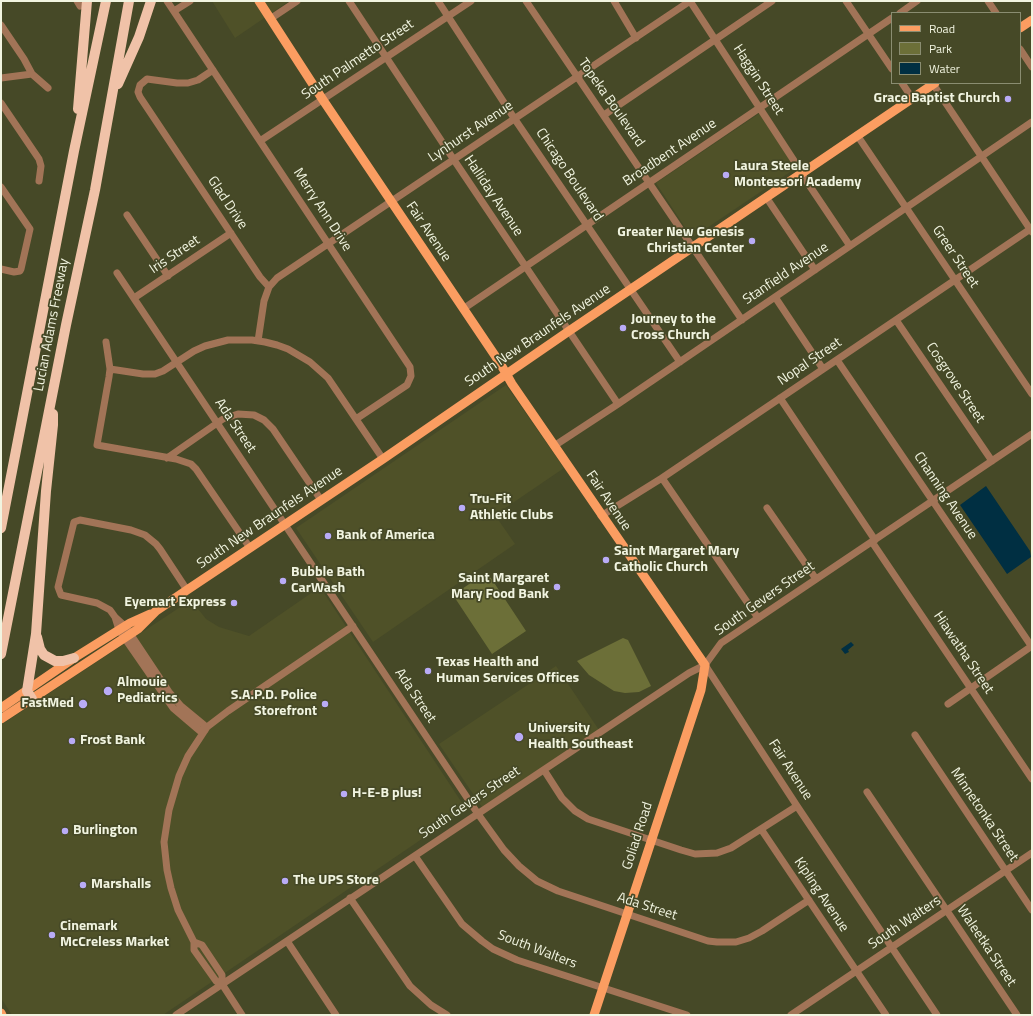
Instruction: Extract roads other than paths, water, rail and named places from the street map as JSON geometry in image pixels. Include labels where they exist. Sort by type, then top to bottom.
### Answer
[{"type":"highway","name":"Lucian Adams Freeway","points":[[1,528],[74,151],[106,1]]},
{"type":"highway","name":"Lucian Adams Freeway","points":[[1,654],[52,394],[93,197],[129,1]]},
{"type":"highway","points":[[112,97],[139,37],[151,1]]},
{"type":"highway","points":[[74,151],[81,3]]},
{"type":"highway","points":[[1,492],[16,418],[30,377]]},
{"type":"highway","points":[[29,695],[36,634],[46,491],[53,425],[52,394]]},
{"type":"highway","points":[[36,634],[40,649],[44,655],[55,661],[63,662],[74,658]]},
{"type":"main road","name":"Fair Avenue","points":[[258,1],[322,100],[500,363],[601,516],[705,665]]},
{"type":"main road","points":[[1021,27],[1032,20]]},
{"type":"main road","name":"South New Braunfels Avenue","points":[[1,708],[15,699],[29,695],[124,632],[132,622],[156,611],[285,525],[934,84]]},
{"type":"main road","name":"South New Braunfels Avenue","points":[[1,719],[12,712],[29,695],[74,658],[124,632]]},
{"type":"main road","name":"Goliad Road","points":[[594,1015],[701,690],[705,665]]},
{"type":"street","name":"Merry Ann Drive","points":[[167,1],[410,367],[410,381],[407,385],[356,419]]},
{"type":"street","points":[[174,11],[190,1]]},
{"type":"street","points":[[270,19],[297,1]]},
{"type":"street","name":"Halliday Avenue","points":[[349,1],[618,404]]},
{"type":"street","name":"Chicago Boulevard","points":[[438,1],[514,118],[680,362]]},
{"type":"street","name":"South Palmetto Street","points":[[260,141],[471,1]]},
{"type":"street","name":"Topeka Boulevard","points":[[526,1],[742,320]]},
{"type":"street","points":[[614,1],[636,38]]},
{"type":"street","name":"Lynhurst Avenue","points":[[270,286],[277,278],[454,160],[576,76],[636,38],[690,1]]},
{"type":"street","name":"Haggin Street","points":[[690,1],[850,246]]},
{"type":"street","points":[[604,115],[772,1]]},
{"type":"street","points":[[846,1],[891,68]]},
{"type":"street","points":[[901,12],[917,1]]},
{"type":"street","points":[[988,1],[995,12]]},
{"type":"street","name":"Broadbent Avenue","points":[[463,309],[891,19]]},
{"type":"street","points":[[1,25],[24,59],[32,74],[48,88]]},
{"type":"street","points":[[1021,50],[1032,67]]},
{"type":"street","name":"Glad Drive","points":[[213,70],[198,80],[188,83],[150,79],[145,80],[140,85],[138,92],[260,277],[270,286]]},
{"type":"street","points":[[1,78],[32,74]]},
{"type":"street","points":[[903,84],[912,98]]},
{"type":"street","points":[[934,84],[981,157],[1031,230]]},
{"type":"street","points":[[1,103],[39,159],[42,166],[39,181]]},
{"type":"street","name":"Stanfield Avenue","points":[[554,446],[1032,122]]},
{"type":"street","name":"Greer Street","points":[[858,135],[1032,394]]},
{"type":"street","points":[[1,187],[30,229],[20,271],[14,272],[1,269]]},
{"type":"street","points":[[766,197],[815,270]]},
{"type":"street","points":[[127,215],[168,276]]},
{"type":"street","name":"Nopal Street","points":[[601,516],[662,478],[1031,230]]},
{"type":"street","name":"Iris Street","points":[[134,298],[231,233]]},
{"type":"street","name":"Ada Street","points":[[116,273],[478,814],[512,860],[537,881],[558,891],[708,941],[730,942],[743,940],[755,935],[809,900]]},
{"type":"street","points":[[258,341],[264,301],[270,286]]},
{"type":"street","points":[[775,297],[823,369]]},
{"type":"street","name":"Cosgrove Street","points":[[896,320],[992,461]]},
{"type":"street","points":[[110,369],[151,374],[163,371],[194,351],[217,343],[238,339],[265,342],[288,349],[310,362],[328,378],[383,459]]},
{"type":"street","points":[[106,342],[110,369],[97,445],[168,458],[191,464],[196,469],[250,548]]},
{"type":"street","name":"Channing Avenue","points":[[837,360],[1032,646]]},
{"type":"street","name":"Hiawatha Street","points":[[780,398],[873,541],[1032,779]]},
{"type":"street","points":[[168,458],[230,416],[238,414],[254,415],[264,420],[273,429],[321,500]]},
{"type":"street","name":"South Gevers Street","points":[[176,1015],[689,673],[705,665],[721,644],[1032,434]]},
{"type":"street","points":[[662,478],[758,618]]},
{"type":"street","points":[[767,508],[816,579]]},
{"type":"street","points":[[187,590],[156,544],[145,535],[131,530],[80,520],[76,520],[74,522],[58,587],[60,595],[97,603],[110,610],[124,632],[169,692],[181,706],[204,725],[205,730]]},
{"type":"street","points":[[242,1015],[222,984],[222,975],[202,945],[194,942],[178,910],[167,870],[164,842],[169,810],[179,776],[188,756],[205,730],[228,710],[353,626]]},
{"type":"street","points":[[948,704],[1032,646]]},
{"type":"street","name":"Fair Avenue","points":[[705,665],[797,806],[938,1015]]},
{"type":"street","name":"Minnetonka Street","points":[[915,735],[1032,910]]},
{"type":"street","points":[[544,770],[562,798],[582,815],[595,822],[688,852],[710,854],[732,848],[797,806]]},
{"type":"street","name":"Waleetka Street","points":[[867,792],[1017,1015]]},
{"type":"street","name":"Kipling Avenue","points":[[761,829],[886,1015]]},
{"type":"street","name":"South Walters","points":[[792,1015],[1032,853]]},
{"type":"street","name":"South Walters","points":[[415,856],[453,913],[462,924],[482,942],[511,957],[687,1015]]},
{"type":"street","points":[[350,898],[410,986],[431,1005],[447,1015]]},
{"type":"street","points":[[286,941],[336,1015]]},
{"type":"water","points":[[986,486],[1030,551],[1031,557],[1007,574],[960,505]]},
{"type":"water","points":[[851,642],[854,645],[848,650],[849,652],[845,654],[841,649]]},
{"type":"place","name":"Grace Baptist Church","points":[[1008,99]]},
{"type":"place","name":"Laura Steele Montessori Academy","points":[[726,175]]},
{"type":"place","name":"Greater New Genesis Christian Center","points":[[752,241]]},
{"type":"place","name":"Journey to the Cross Church","points":[[623,328]]},
{"type":"place","name":"Tru-Fit Athletic Clubs","points":[[462,508]]},
{"type":"place","name":"Bank of America","points":[[328,536]]},
{"type":"place","name":"Saint Margaret Mary Catholic Church","points":[[606,560]]},
{"type":"place","name":"Bubble Bath CarWash","points":[[283,581]]},
{"type":"place","name":"Saint Margaret Mary Food Bank","points":[[557,587]]},
{"type":"place","name":"Eyemart Express","points":[[234,603]]},
{"type":"place","name":"Texas Health and Human Services Offices","points":[[428,671]]},
{"type":"place","name":"Almouie Pediatrics","points":[[108,691]]},
{"type":"place","name":"FastMed","points":[[83,704]]},
{"type":"place","name":"S.A.P.D. Police Storefront","points":[[325,704]]},
{"type":"place","name":"University Health Southeast","points":[[519,737]]},
{"type":"place","name":"Frost Bank","points":[[72,741]]},
{"type":"place","name":"H-E-B plus!","points":[[344,794]]},
{"type":"place","name":"Burlington","points":[[65,831]]},
{"type":"place","name":"The UPS Store","points":[[285,881]]},
{"type":"place","name":"Marshalls","points":[[83,885]]},
{"type":"place","name":"Cinemark McCreless Market","points":[[52,935]]}]
